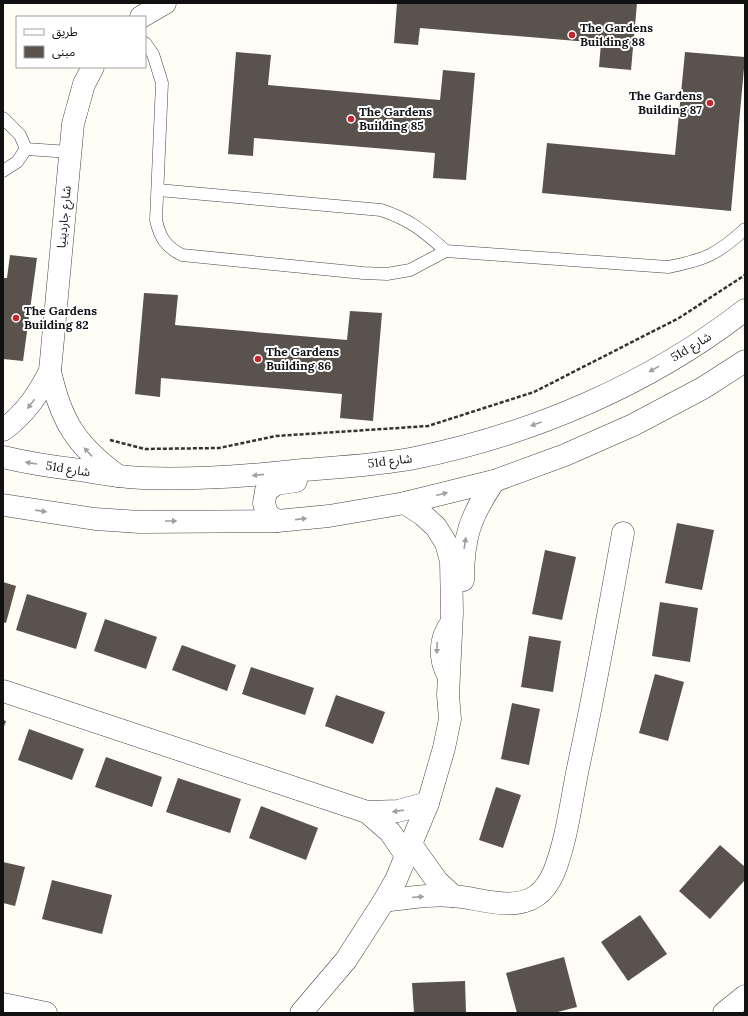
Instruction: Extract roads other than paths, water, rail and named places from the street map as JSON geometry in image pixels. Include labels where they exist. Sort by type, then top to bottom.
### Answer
[{"type":"street","points":[[143,16],[163,3]]},
{"type":"street","name":"شارع جاردينيا","points":[[92,68],[84,84],[73,124],[50,372],[55,396],[64,419],[78,440],[96,460],[118,476]]},
{"type":"street","name":"51d شارع","points":[[3,457],[24,462],[118,476],[143,478],[248,476],[414,458],[491,440],[543,421],[622,386],[717,332],[745,310]]},
{"type":"street","points":[[3,505],[95,519],[140,522],[277,521],[328,516],[405,503],[494,481],[564,455],[633,425],[703,388],[745,361]]},
{"type":"street","name":"شارع جاردينيا","points":[[3,430],[14,422],[28,408],[41,390],[50,372]]},
{"type":"street","points":[[277,521],[267,514],[264,503],[266,491],[276,484],[330,476],[356,465]]},
{"type":"street","points":[[450,719],[455,711],[459,696],[463,650],[463,566],[466,533],[473,515],[494,481]]},
{"type":"street","points":[[301,1013],[346,960],[384,901],[409,852],[428,804],[444,748],[450,719],[448,686],[452,613],[451,561],[446,543],[436,527],[423,515],[405,503]]},
{"type":"street","points":[[384,901],[430,896],[453,896],[507,904],[522,902],[536,896],[547,886],[554,872],[562,845],[595,690],[623,533]]},
{"type":"street","points":[[3,691],[367,812],[398,811],[428,804]]},
{"type":"street","points":[[367,812],[390,832],[453,896]]},
{"type":"street","points":[[724,1013],[745,996]]},
{"type":"street","points":[[3,1004],[46,1013]]},
{"type":"lane","points":[[146,44],[153,54],[162,83],[156,220],[159,233],[164,243],[182,255],[363,273],[387,274],[410,270],[446,251],[668,267],[698,261],[725,247],[745,229]]},
{"type":"lane","points":[[3,118],[8,121],[20,135],[26,148]]},
{"type":"lane","points":[[26,148],[70,152]]},
{"type":"lane","points":[[3,171],[17,162],[26,148]]},
{"type":"lane","points":[[158,190],[381,210],[407,220],[418,227],[446,251]]},
{"type":"place","name":"The Gardens Building 88","points":[[572,35]]},
{"type":"place","name":"The Gardens Building 87","points":[[710,103]]},
{"type":"place","name":"The Gardens Building 85","points":[[351,119]]},
{"type":"place","name":"The Gardens Building 82","points":[[16,318]]},
{"type":"place","name":"The Gardens Building 86","points":[[258,359]]}]
